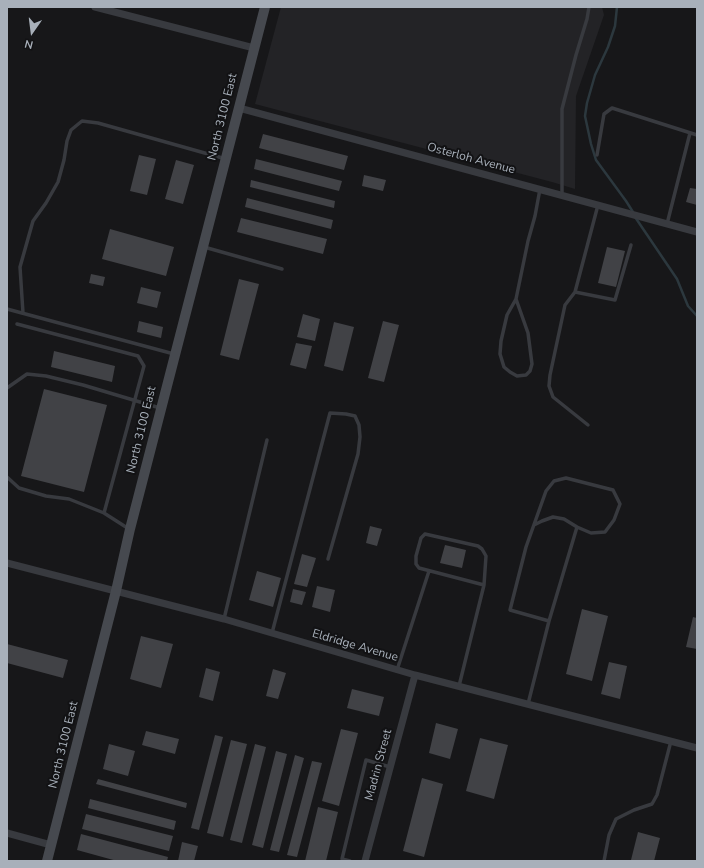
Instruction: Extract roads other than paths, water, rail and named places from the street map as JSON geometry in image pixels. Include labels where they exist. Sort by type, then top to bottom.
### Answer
[{"type":"main road","name":"North 3100 East","points":[[47,861],[116,591],[130,529],[265,7]]},
{"type":"street","points":[[95,7],[254,48]]},
{"type":"street","name":"Osterloh Avenue","points":[[239,108],[697,232]]},
{"type":"street","name":"Eldridge Avenue","points":[[7,563],[224,619],[415,675],[697,748]]},
{"type":"street","name":"Madrin Street","points":[[365,861],[415,675]]},
{"type":"street","points":[[7,833],[51,845]]},
{"type":"lane","points":[[562,195],[562,109],[589,7]]},
{"type":"lane","points":[[598,155],[604,114],[612,108],[697,135]]},
{"type":"lane","points":[[23,313],[20,267],[33,221],[46,203],[58,182],[67,141],[71,130],[82,121],[98,122],[226,158]]},
{"type":"lane","points":[[667,224],[690,133]]},
{"type":"lane","points":[[516,299],[528,333],[532,364],[530,371],[526,375],[517,376],[504,367],[500,354],[501,341],[507,315],[516,299],[540,189]]},
{"type":"lane","points":[[588,426],[553,397],[549,386],[565,304],[575,292],[598,205]]},
{"type":"lane","points":[[575,292],[615,300],[630,245]]},
{"type":"lane","points":[[203,247],[282,269]]},
{"type":"lane","points":[[7,309],[175,354]]},
{"type":"lane","points":[[17,324],[138,356],[144,366],[104,513]]},
{"type":"lane","points":[[7,388],[27,374],[46,376],[83,385],[161,408]]},
{"type":"lane","points":[[272,633],[330,413],[346,414],[355,416],[359,425],[360,437],[358,454],[328,559]]},
{"type":"lane","points":[[224,619],[267,440]]},
{"type":"lane","points":[[7,477],[19,488],[46,496],[69,499],[104,513],[130,529]]},
{"type":"lane","points":[[534,525],[553,517],[564,519],[591,533],[605,532],[614,520],[620,504],[613,490],[566,478],[554,481],[546,491],[526,546],[510,610],[549,621]]},
{"type":"lane","points":[[528,704],[549,621],[577,527]]},
{"type":"lane","points":[[459,686],[484,585],[486,556],[482,549],[478,546],[425,534],[421,538],[416,556],[416,564],[419,568],[484,585]]},
{"type":"lane","points":[[397,670],[429,571]]},
{"type":"lane","points":[[604,861],[609,835],[616,819],[634,810],[652,804],[657,795],[671,741]]},
{"type":"lane","points":[[350,861],[342,859],[366,760],[390,767]]},
{"type":"waterway","points":[[617,7],[615,26],[608,47],[595,75],[585,116],[596,160],[633,212]]},
{"type":"waterway","points":[[635,217],[677,279],[688,306],[697,316]]}]
